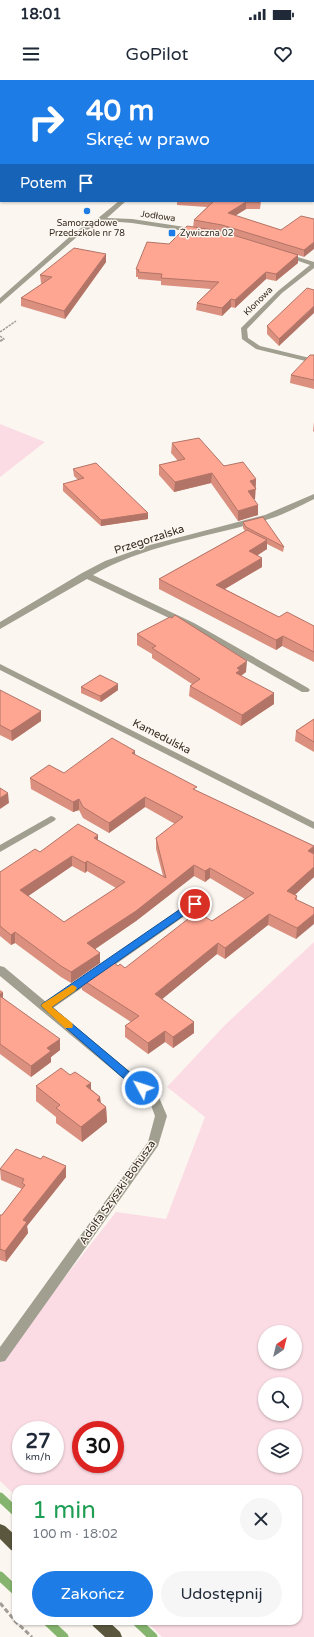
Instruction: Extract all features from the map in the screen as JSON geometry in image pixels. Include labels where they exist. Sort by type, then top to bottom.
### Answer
[{"type":"main road","points":[[0,1530],[12,1541]]},
{"type":"main road","points":[[102,1625],[115,1637]]},
{"type":"street","points":[[99,221],[122,202]]},
{"type":"street","name":"Jodłowa","points":[[0,302],[43,262],[86,227],[99,221],[117,220],[206,233]]},
{"type":"street","points":[[278,252],[314,265]]},
{"type":"street","name":"Klonowa","points":[[314,265],[280,292],[243,329],[245,339],[258,348],[314,361]]},
{"type":"street","name":"Przegorzalska","points":[[0,626],[108,563],[153,547],[268,516],[314,496]]},
{"type":"street","points":[[86,575],[191,624],[305,690]]},
{"type":"street","name":"Kamedulska","points":[[0,667],[314,826]]},
{"type":"street","points":[[0,849],[51,819]]},
{"type":"street","points":[[46,1006],[195,904]]},
{"type":"street","name":"Adolfa Szyszki-Bohusza","points":[[0,970],[46,1006],[154,1098],[161,1116],[154,1143],[0,1357]]},
{"type":"path","points":[[0,332],[16,321]]},
{"type":"path","points":[[0,336],[4,339],[0,341]]},
{"type":"path","points":[[0,1603],[12,1617]]},
{"type":"path","points":[[19,1625],[32,1637]]},
{"type":"shaded area","points":[[0,424],[45,442],[0,477]]},
{"type":"shaded area","points":[[314,942],[314,1637],[162,1637],[150,1625],[302,1625],[302,1485],[12,1485],[12,1492],[0,1481],[0,1360],[116,1212],[166,1219],[205,1117],[167,1087],[225,1025]]},
{"type":"building","points":[[213,202],[246,202],[228,213],[281,230],[301,216],[314,219],[314,242],[304,250],[222,225],[194,220]]},
{"type":"building","points":[[187,226],[220,231],[298,255],[276,274],[266,272],[235,300],[231,299],[222,308],[197,303],[219,282],[161,278],[162,274],[138,272],[139,270],[136,269],[147,242],[169,244]]},
{"type":"building","points":[[74,248],[106,254],[64,311],[21,298],[52,277],[40,275]]},
{"type":"building","points":[[307,288],[314,290],[314,306],[279,339],[267,326]]},
{"type":"building","points":[[310,355],[314,355],[314,380],[291,375]]},
{"type":"building","points":[[199,438],[224,466],[243,462],[256,479],[250,481],[256,489],[248,491],[258,505],[238,511],[212,473],[175,482],[159,465],[185,459],[172,443]]},
{"type":"building","points":[[96,463],[148,513],[101,520],[63,484],[84,478],[73,469]]},
{"type":"building","points":[[263,517],[284,547],[246,527],[243,522]]},
{"type":"building","points":[[247,530],[267,540],[249,551],[262,558],[216,585],[279,617],[287,612],[314,626],[314,652],[283,636],[276,640],[159,579]]},
{"type":"building","points":[[175,615],[247,661],[237,668],[240,670],[236,673],[274,693],[242,715],[190,686],[200,679],[152,648],[156,646],[137,634],[170,617],[172,618]]},
{"type":"building","points":[[100,675],[118,684],[100,696],[81,687]]},
{"type":"building","points":[[0,690],[41,711],[11,731],[0,725]]},
{"type":"building","points":[[314,719],[314,742],[296,731]]},
{"type":"building","points":[[112,738],[135,751],[132,753],[197,787],[193,789],[314,846],[308,851],[314,854],[314,867],[287,891],[297,896],[295,899],[314,908],[314,914],[297,928],[269,914],[225,948],[218,943],[155,994],[194,1022],[173,1037],[165,1031],[148,1043],[125,1026],[139,1016],[81,979],[109,959],[118,966],[120,964],[125,968],[197,912],[212,921],[254,893],[210,868],[205,871],[194,865],[136,911],[87,943],[100,953],[71,972],[15,932],[11,935],[0,926],[0,872],[35,849],[40,852],[78,824],[98,835],[94,838],[166,878],[156,838],[183,817],[145,797],[109,823],[83,807],[79,799],[73,802],[30,778],[49,765],[64,773]],"holes":[[[72,856],[85,863],[87,861],[125,882],[64,922],[20,890]]]},
{"type":"building","points":[[0,788],[8,793],[0,798]]},
{"type":"building","points":[[0,996],[60,1039],[47,1048],[51,1051],[31,1066],[0,1044]]},
{"type":"building","points":[[61,1068],[70,1075],[75,1072],[91,1083],[86,1086],[100,1097],[97,1100],[106,1107],[81,1127],[56,1108],[60,1105],[36,1086]]},
{"type":"building","points":[[16,1149],[41,1159],[43,1156],[66,1166],[23,1220],[27,1222],[5,1251],[0,1249],[0,1215],[2,1215],[25,1185],[22,1183],[24,1179],[0,1169]]},
{"type":"waterway","points":[[0,1497],[12,1508]]},
{"type":"waterway","points":[[0,1576],[12,1587]]},
{"type":"waterway","points":[[51,1625],[64,1637]]},
{"type":"waterway","points":[[140,1625],[153,1637]]},
{"type":"slow traffic","points":[[68,1026],[46,1006],[72,988]]},
{"type":"place","name":"Samorządowe Przedszkole nr 78","points":[[87,211]]},
{"type":"place","name":"Żywiczna 02","points":[[172,233]]},
{"type":"route","points":[[142,1088],[46,1006],[195,904]]}]
